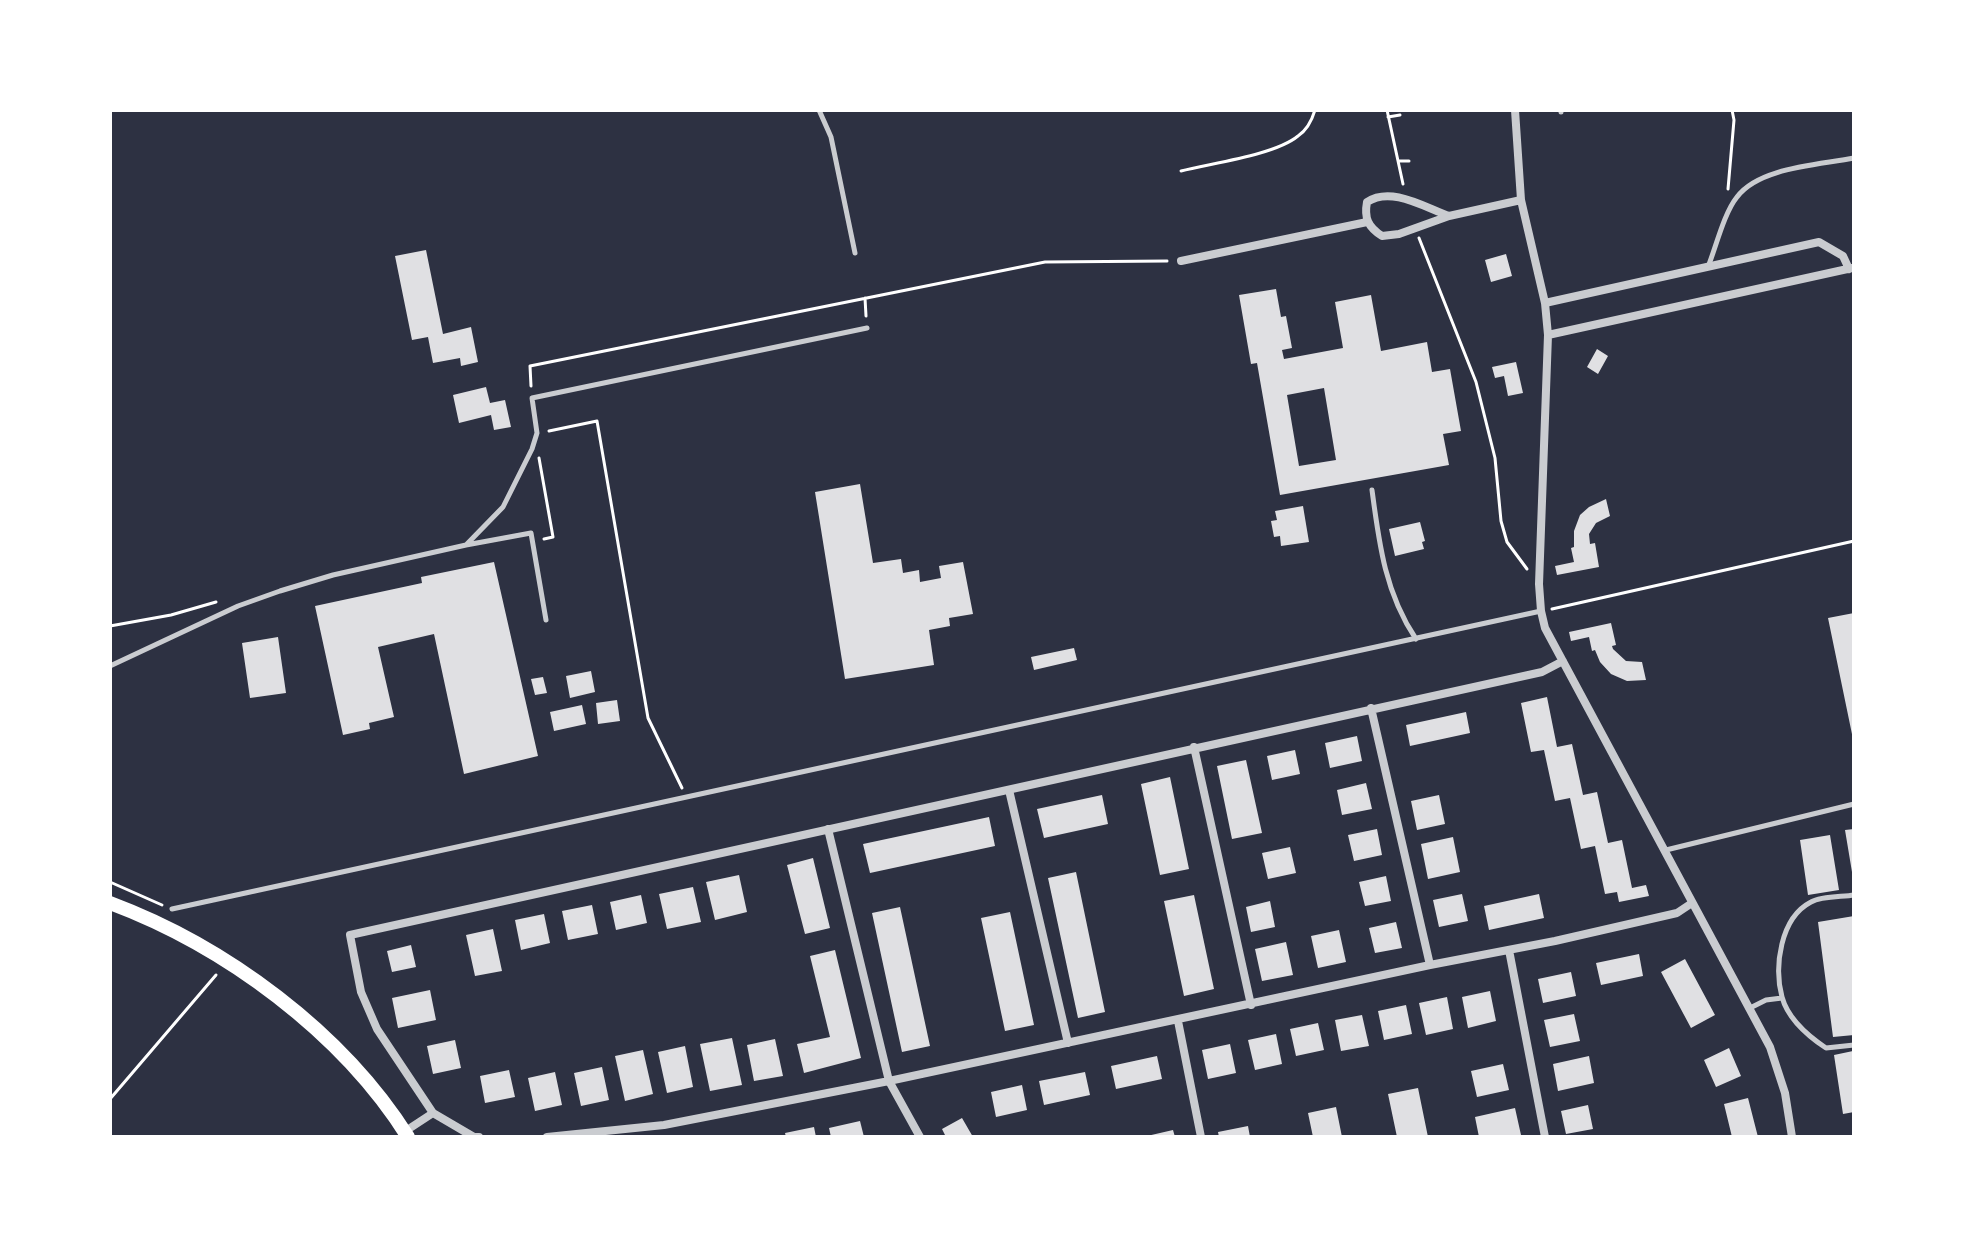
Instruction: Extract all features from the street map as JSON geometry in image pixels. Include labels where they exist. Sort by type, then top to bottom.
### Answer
[{"type":"main road","points":[[110,903],[161,926],[226,963],[285,1003],[353,1066],[406,1134]]},
{"type":"street","points":[[1515,110],[1521,200],[1545,303],[1548,335],[1539,584],[1545,628],[1770,1047],[1785,1093],[1792,1137]]},
{"type":"street","points":[[1449,216],[1393,195],[1376,196],[1367,202],[1367,222],[1382,236],[1449,216],[1521,200]]},
{"type":"street","points":[[1181,261],[1367,222]]},
{"type":"street","points":[[1545,303],[1819,242],[1843,256],[1852,268],[1548,335]]},
{"type":"street","points":[[476,1137],[433,1113],[377,1029],[361,992],[350,935],[1542,672],[1563,661]]},
{"type":"street","points":[[1371,708],[1430,965]]},
{"type":"street","points":[[1194,747],[1251,1005]]},
{"type":"street","points":[[1009,790],[1068,1043]]},
{"type":"street","points":[[828,829],[889,1081],[920,1137]]},
{"type":"street","points":[[547,1137],[664,1125],[889,1081],[1653,919],[1677,913],[1692,903]]},
{"type":"street","points":[[1509,950],[1545,1137]]},
{"type":"street","points":[[1178,1021],[1201,1137]]},
{"type":"street","points":[[406,1134],[433,1113]]},
{"type":"lane","points":[[819,110],[831,137],[855,253]]},
{"type":"lane","points":[[1708,268],[1735,199],[1749,184],[1765,176],[1854,158]]},
{"type":"lane","points":[[466,545],[503,507],[532,449],[537,433],[532,398],[867,328]]},
{"type":"lane","points":[[1372,490],[1382,561],[1403,620],[1416,639]]},
{"type":"lane","points":[[110,666],[238,606],[333,575],[531,533],[546,620]]},
{"type":"lane","points":[[172,909],[1541,611]]},
{"type":"lane","points":[[1666,850],[1854,804]]},
{"type":"lane","points":[[1854,895],[1812,901],[1797,913],[1783,938],[1778,963],[1782,998],[1794,1020],[1826,1048],[1854,1045]]},
{"type":"lane","points":[[1750,1008],[1766,1000],[1782,998]]},
{"type":"path","points":[[1181,171],[1282,146],[1300,136],[1315,110]]},
{"type":"path","points":[[1387,110],[1407,201]]},
{"type":"path","points":[[1732,110],[1734,120],[1728,199],[1732,208]]},
{"type":"path","points":[[1388,117],[1400,115]]},
{"type":"path","points":[[1398,161],[1409,161]]},
{"type":"path","points":[[1415,228],[1476,382],[1495,458],[1501,521],[1507,542],[1539,584]]},
{"type":"path","points":[[532,398],[530,366],[1045,262],[1181,261]]},
{"type":"path","points":[[865,298],[867,328]]},
{"type":"path","points":[[537,433],[597,421],[648,718],[687,797]]},
{"type":"path","points":[[532,449],[539,458],[553,537],[532,541]]},
{"type":"path","points":[[1541,611],[1854,541]]},
{"type":"path","points":[[110,626],[201,609],[221,600],[238,606]]},
{"type":"path","points":[[110,882],[172,909]]},
{"type":"path","points":[[110,1099],[226,963]]},
{"type":"building","points":[[426,250],[443,334],[471,327],[478,362],[461,366],[460,358],[433,363],[428,337],[412,340],[395,256]]},
{"type":"building","points":[[1506,254],[1512,276],[1491,282],[1485,260]]},
{"type":"building","points":[[1276,289],[1281,317],[1286,316],[1292,348],[1282,350],[1284,359],[1343,348],[1335,302],[1371,295],[1381,351],[1427,342],[1432,372],[1450,369],[1461,431],[1443,434],[1449,465],[1280,495],[1257,363],[1251,364],[1239,295]],"holes":[[[1324,388],[1336,460],[1299,466],[1287,395]]]},
{"type":"building","points":[[1597,349],[1608,356],[1598,374],[1587,367]]},
{"type":"building","points":[[1516,362],[1523,393],[1508,396],[1504,376],[1495,378],[1492,367]]},
{"type":"building","points":[[486,387],[490,403],[505,400],[511,427],[494,430],[491,415],[459,423],[453,395]]},
{"type":"building","points":[[860,484],[873,563],[901,559],[903,573],[919,570],[920,582],[941,578],[939,566],[963,562],[973,614],[949,618],[950,626],[929,630],[934,665],[845,679],[815,492]]},
{"type":"building","points":[[1606,499],[1610,516],[1596,523],[1589,534],[1590,544],[1595,543],[1599,567],[1557,575],[1555,566],[1574,562],[1571,548],[1574,547],[1574,531],[1580,515]]},
{"type":"building","points":[[1303,506],[1309,542],[1281,546],[1280,536],[1274,537],[1271,521],[1277,520],[1275,511]]},
{"type":"building","points":[[1420,522],[1424,549],[1395,556],[1389,529]]},
{"type":"building","points":[[494,562],[538,756],[464,774],[434,634],[378,647],[394,717],[369,723],[370,729],[343,735],[315,606],[422,583],[421,577]]},
{"type":"building","points":[[1854,613],[1854,739],[1853,739],[1828,618]]},
{"type":"building","points":[[1611,623],[1616,645],[1612,646],[1613,649],[1626,661],[1642,662],[1646,680],[1627,681],[1611,674],[1600,662],[1595,650],[1592,651],[1589,637],[1571,641],[1569,632]]},
{"type":"building","points":[[278,637],[286,693],[250,698],[242,643]]},
{"type":"building","points":[[1074,648],[1077,660],[1034,670],[1031,657]]},
{"type":"building","points":[[591,671],[595,692],[570,698],[566,676]]},
{"type":"building","points":[[543,677],[547,693],[535,695],[531,679]]},
{"type":"building","points":[[1547,697],[1557,747],[1572,744],[1583,795],[1597,792],[1608,843],[1622,840],[1632,888],[1646,885],[1649,896],[1619,902],[1617,892],[1605,894],[1595,846],[1581,849],[1570,798],[1555,801],[1544,750],[1531,752],[1521,703]]},
{"type":"building","points":[[617,700],[620,721],[598,724],[596,703]]},
{"type":"building","points":[[582,705],[586,724],[554,731],[550,712]]},
{"type":"building","points":[[1466,712],[1470,733],[1410,746],[1406,725]]},
{"type":"building","points":[[1357,736],[1362,761],[1330,768],[1325,743]]},
{"type":"building","points":[[1295,750],[1300,774],[1272,780],[1267,756]]},
{"type":"building","points":[[1246,760],[1262,833],[1232,839],[1217,766]]},
{"type":"building","points":[[1170,777],[1189,869],[1160,875],[1141,784]]},
{"type":"building","points":[[1366,783],[1372,809],[1342,815],[1337,790]]},
{"type":"building","points":[[1102,795],[1108,824],[1044,838],[1037,809]]},
{"type":"building","points":[[1439,795],[1445,824],[1417,830],[1411,801]]},
{"type":"building","points":[[989,817],[995,846],[870,873],[863,844]]},
{"type":"building","points":[[1377,829],[1382,855],[1354,861],[1348,835]]},
{"type":"building","points":[[1854,829],[1854,872],[1852,872],[1845,830]]},
{"type":"building","points":[[1830,835],[1839,890],[1808,895],[1800,840]]},
{"type":"building","points":[[1453,837],[1460,872],[1428,879],[1421,844]]},
{"type":"building","points":[[1290,847],[1296,873],[1268,879],[1262,853]]},
{"type":"building","points":[[813,858],[830,928],[805,934],[787,865]]},
{"type":"building","points":[[1076,872],[1105,1012],[1078,1018],[1048,878]]},
{"type":"building","points":[[739,875],[747,912],[715,920],[706,882]]},
{"type":"building","points":[[1386,876],[1391,901],[1365,906],[1359,882]]},
{"type":"building","points":[[693,887],[701,922],[667,929],[659,894]]},
{"type":"building","points":[[1462,894],[1468,921],[1439,927],[1433,900]]},
{"type":"building","points":[[1539,894],[1544,918],[1489,930],[1484,906]]},
{"type":"building","points":[[641,895],[647,923],[616,930],[610,902]]},
{"type":"building","points":[[1194,895],[1214,989],[1184,996],[1164,901]]},
{"type":"building","points":[[1270,901],[1275,927],[1251,932],[1246,907]]},
{"type":"building","points":[[592,905],[598,934],[568,940],[562,911]]},
{"type":"building","points":[[900,907],[930,1046],[902,1052],[872,913]]},
{"type":"building","points":[[1010,912],[1034,1025],[1005,1031],[981,918]]},
{"type":"building","points":[[544,914],[550,943],[521,950],[515,920]]},
{"type":"building","points":[[1854,916],[1854,1035],[1833,1037],[1818,922]]},
{"type":"building","points":[[1396,922],[1402,948],[1375,953],[1369,928]]},
{"type":"building","points":[[493,929],[502,971],[475,976],[466,935]]},
{"type":"building","points":[[1339,930],[1346,962],[1318,968],[1311,936]]},
{"type":"building","points":[[1286,942],[1293,975],[1262,981],[1255,949]]},
{"type":"building","points":[[411,945],[416,967],[392,972],[387,951]]},
{"type":"building","points":[[835,950],[861,1058],[804,1073],[797,1044],[830,1037],[810,956]]},
{"type":"building","points":[[1639,954],[1643,976],[1601,985],[1596,963]]},
{"type":"building","points":[[1685,959],[1715,1015],[1691,1028],[1661,972]]},
{"type":"building","points":[[1571,972],[1576,996],[1543,1003],[1538,979]]},
{"type":"building","points":[[430,990],[436,1020],[398,1028],[392,998]]},
{"type":"building","points":[[1490,991],[1496,1021],[1468,1028],[1462,997]]},
{"type":"building","points":[[1447,997],[1453,1029],[1426,1035],[1419,1003]]},
{"type":"building","points":[[1406,1005],[1412,1034],[1384,1040],[1378,1011]]},
{"type":"building","points":[[1574,1014],[1580,1041],[1550,1047],[1544,1020]]},
{"type":"building","points":[[1362,1015],[1369,1046],[1341,1051],[1335,1020]]},
{"type":"building","points":[[1318,1023],[1324,1050],[1296,1056],[1290,1029]]},
{"type":"building","points":[[1276,1034],[1282,1064],[1255,1070],[1248,1040]]},
{"type":"building","points":[[732,1038],[742,1085],[710,1091],[700,1044]]},
{"type":"building","points":[[775,1039],[783,1076],[754,1081],[747,1045]]},
{"type":"building","points":[[455,1040],[461,1068],[433,1074],[427,1046]]},
{"type":"building","points":[[1230,1044],[1236,1073],[1208,1079],[1202,1050]]},
{"type":"building","points":[[685,1046],[693,1087],[667,1093],[658,1052]]},
{"type":"building","points":[[1729,1048],[1741,1076],[1716,1087],[1704,1060]]},
{"type":"building","points":[[643,1050],[653,1094],[625,1101],[615,1056]]},
{"type":"building","points":[[1853,1051],[1854,1112],[1843,1114],[1834,1055]]},
{"type":"building","points":[[1157,1056],[1162,1079],[1116,1089],[1111,1066]]},
{"type":"building","points":[[1589,1056],[1594,1083],[1558,1091],[1553,1064]]},
{"type":"building","points":[[1503,1064],[1509,1090],[1477,1097],[1471,1071]]},
{"type":"building","points":[[602,1067],[609,1100],[581,1106],[574,1073]]},
{"type":"building","points":[[509,1070],[515,1097],[485,1103],[480,1076]]},
{"type":"building","points":[[555,1072],[562,1105],[535,1111],[528,1078]]},
{"type":"building","points":[[1085,1072],[1090,1095],[1044,1105],[1039,1081]]},
{"type":"building","points":[[1022,1085],[1027,1110],[996,1117],[991,1092]]},
{"type":"building","points":[[1418,1088],[1428,1137],[1397,1137],[1388,1094]]},
{"type":"building","points":[[1748,1098],[1758,1137],[1732,1137],[1724,1104]]},
{"type":"building","points":[[1588,1105],[1593,1129],[1566,1134],[1561,1111]]},
{"type":"building","points":[[1336,1107],[1342,1137],[1313,1137],[1308,1113]]},
{"type":"building","points":[[1515,1108],[1521,1135],[1479,1137],[1475,1117]]},
{"type":"building","points":[[962,1118],[973,1137],[946,1137],[942,1129]]},
{"type":"building","points":[[860,1121],[864,1137],[831,1137],[829,1128]]},
{"type":"building","points":[[1248,1126],[1250,1137],[1219,1137],[1218,1132]]},
{"type":"building","points":[[814,1127],[816,1137],[786,1137],[785,1133]]},
{"type":"building","points":[[1173,1130],[1175,1137],[1147,1137],[1147,1136]]}]
